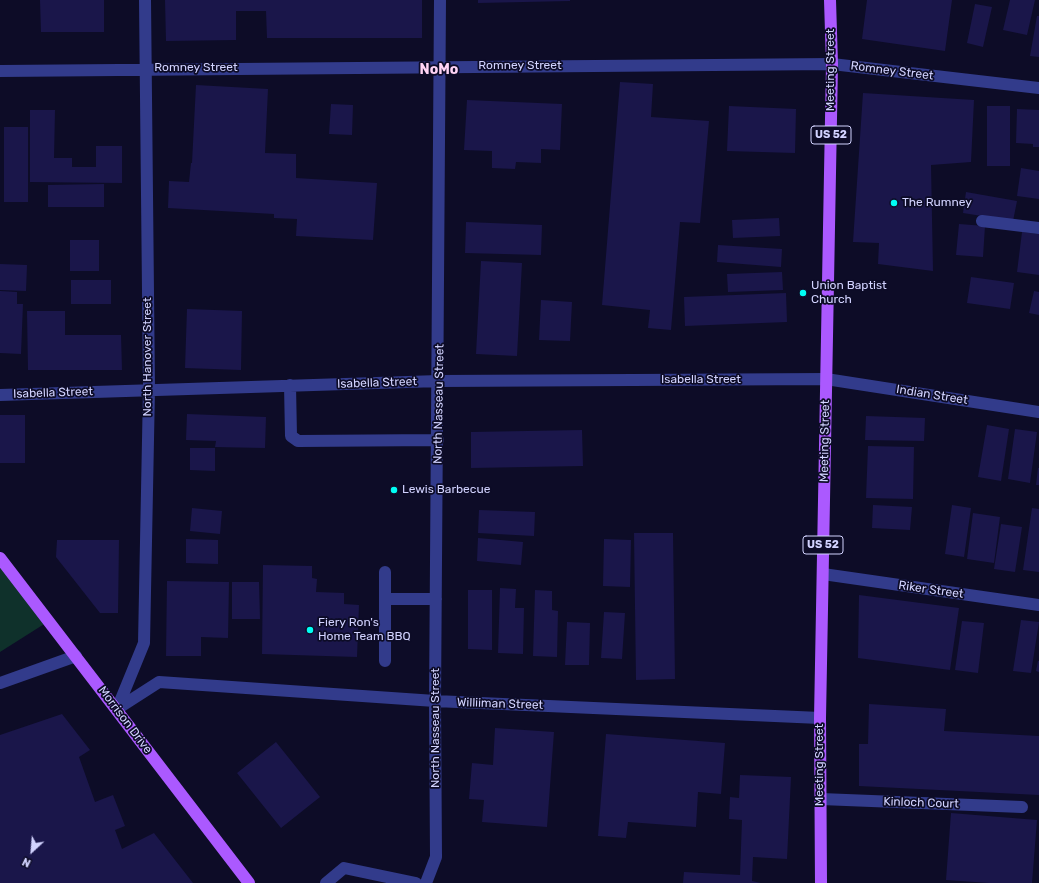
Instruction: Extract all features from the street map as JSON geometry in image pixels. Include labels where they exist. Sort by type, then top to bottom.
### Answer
[{"type":"main road","name":"Meeting Street","points":[[821,883],[820,718],[832,64],[830,0]]},
{"type":"main road","name":"Morrison Drive","points":[[0,558],[249,883]]},
{"type":"street","name":"North Hanover Street","points":[[117,709],[144,643],[149,389],[145,0]]},
{"type":"street","name":"North Nasseau Street","points":[[426,883],[436,857],[435,702],[439,381],[440,0]]},
{"type":"street","name":"Romney Street","points":[[0,71],[832,64],[1039,88]]},
{"type":"street","points":[[982,221],[1039,228]]},
{"type":"street","name":"Isabella Street","points":[[0,395],[149,389],[439,381],[826,379]]},
{"type":"street","name":"Indian Street","points":[[826,379],[1039,412]]},
{"type":"street","points":[[290,385],[291,436],[298,441],[438,440]]},
{"type":"street","points":[[385,572],[385,662]]},
{"type":"street","name":"Riker Street","points":[[822,574],[1039,605]]},
{"type":"street","points":[[385,599],[436,599]]},
{"type":"street","points":[[0,683],[48,668],[76,656]]},
{"type":"street","name":"Williiman Street","points":[[117,709],[159,682],[435,702],[820,718]]},
{"type":"street","name":"Kinloch Court","points":[[820,799],[1022,807]]},
{"type":"street","points":[[326,883],[344,868],[416,883]]},
{"type":"green space","points":[[0,558],[49,621],[0,652]]},
{"type":"building","points":[[40,0],[104,0],[104,32],[41,32]]},
{"type":"building","points":[[165,0],[422,0],[422,38],[267,38],[266,11],[236,11],[236,40],[166,41]]},
{"type":"building","points":[[478,0],[570,0],[570,1],[478,3]]},
{"type":"building","points":[[867,0],[952,0],[945,51],[862,39]]},
{"type":"building","points":[[1010,0],[1035,0],[1027,35],[1003,30]]},
{"type":"building","points":[[975,4],[992,7],[983,47],[967,43]]},
{"type":"building","points":[[1037,16],[1039,16],[1039,57],[1030,56]]},
{"type":"building","points":[[620,82],[653,84],[651,117],[709,121],[700,223],[680,222],[671,330],[648,328],[650,310],[602,305]]},
{"type":"building","points":[[196,85],[268,89],[265,153],[296,154],[296,178],[377,183],[373,240],[296,236],[297,219],[274,218],[274,214],[168,208],[169,181],[189,182],[192,163]]},
{"type":"building","name":"The Rumney","points":[[863,93],[974,100],[971,162],[931,165],[933,271],[878,264],[879,243],[853,242]]},
{"type":"building","points":[[467,100],[562,104],[560,150],[541,149],[541,163],[516,162],[515,169],[492,168],[492,151],[464,150]]},
{"type":"building","points":[[331,104],[353,105],[352,135],[329,134]]},
{"type":"building","points":[[729,106],[796,109],[795,153],[727,151]]},
{"type":"building","points":[[987,106],[1010,106],[1010,166],[987,166]]},
{"type":"building","points":[[1017,109],[1039,110],[1039,147],[1033,147],[1033,144],[1016,143]]},
{"type":"building","points":[[30,110],[55,110],[54,158],[72,158],[72,167],[96,167],[96,146],[122,146],[122,183],[30,182]]},
{"type":"building","points":[[4,127],[28,127],[28,202],[4,202]]},
{"type":"building","points":[[1021,168],[1039,171],[1039,199],[1017,196]]},
{"type":"building","points":[[104,184],[104,207],[48,207],[48,185]]},
{"type":"building","points":[[966,192],[1017,201],[1013,221],[963,213]]},
{"type":"building","points":[[779,218],[780,236],[733,238],[732,220]]},
{"type":"building","points":[[466,222],[542,225],[541,255],[465,253]]},
{"type":"building","points":[[959,224],[985,226],[983,257],[956,255]]},
{"type":"building","points":[[1022,232],[1039,234],[1039,275],[1017,272]]},
{"type":"building","points":[[70,240],[99,240],[99,271],[70,271]]},
{"type":"building","points":[[718,245],[782,249],[781,267],[717,262]]},
{"type":"building","points":[[481,261],[522,263],[517,356],[476,354]]},
{"type":"building","points":[[0,264],[27,265],[26,291],[0,290]]},
{"type":"building","points":[[782,272],[783,290],[728,292],[727,274]]},
{"type":"building","points":[[971,277],[1014,283],[1010,309],[967,303]]},
{"type":"building","points":[[71,280],[111,280],[111,304],[71,304]]},
{"type":"building","points":[[0,291],[17,292],[17,304],[23,304],[21,354],[0,353]]},
{"type":"building","points":[[1034,291],[1039,292],[1039,315],[1029,313]]},
{"type":"building","points":[[786,293],[787,322],[685,326],[684,297]]},
{"type":"building","points":[[541,300],[572,302],[570,341],[539,340]]},
{"type":"building","points":[[187,309],[242,311],[241,370],[185,368]]},
{"type":"building","points":[[27,311],[65,311],[65,335],[121,335],[122,370],[28,370]]},
{"type":"building","points":[[187,414],[266,417],[265,448],[215,447],[216,441],[186,440]]},
{"type":"building","points":[[0,415],[25,415],[25,463],[0,463]]},
{"type":"building","points":[[866,416],[925,418],[924,441],[865,440]]},
{"type":"building","points":[[987,425],[1009,429],[1001,481],[978,477]]},
{"type":"building","points":[[1015,429],[1037,432],[1030,483],[1008,479]]},
{"type":"building","points":[[582,430],[583,466],[471,468],[471,432]]},
{"type":"building","points":[[868,446],[914,447],[913,499],[866,498]]},
{"type":"building","points":[[190,448],[215,448],[215,471],[190,470]]},
{"type":"building","points":[[1038,468],[1039,485],[1036,485]]},
{"type":"building","points":[[873,505],[912,507],[910,530],[872,528]]},
{"type":"building","points":[[952,505],[971,508],[964,557],[945,554]]},
{"type":"building","points":[[192,508],[222,511],[220,534],[190,531]]},
{"type":"building","points":[[1032,508],[1039,509],[1039,572],[1023,570]]},
{"type":"building","points":[[479,510],[535,512],[534,536],[478,533]]},
{"type":"building","points":[[973,513],[1000,517],[994,563],[967,559]]},
{"type":"building","points":[[1001,524],[1022,527],[1015,572],[994,569]]},
{"type":"building","points":[[634,533],[673,533],[675,679],[636,680]]},
{"type":"building","points":[[478,538],[523,542],[521,565],[477,561]]},
{"type":"building","points":[[186,539],[218,540],[218,564],[186,563]]},
{"type":"building","points":[[604,539],[631,540],[630,587],[603,586]]},
{"type":"building","points":[[57,540],[119,540],[118,613],[100,613],[56,557]]},
{"type":"building","name":"Fiery Ron's Home Team BBQ","points":[[263,565],[312,566],[312,578],[317,579],[316,592],[344,593],[344,604],[359,605],[357,657],[262,654]]},
{"type":"building","points":[[167,581],[229,582],[228,638],[201,637],[201,656],[166,656]]},
{"type":"building","points":[[232,582],[259,582],[260,619],[232,619]]},
{"type":"building","points":[[500,588],[516,589],[515,608],[524,608],[523,654],[498,653]]},
{"type":"building","points":[[468,590],[492,590],[492,650],[468,649]]},
{"type":"building","points":[[535,590],[552,591],[552,610],[558,611],[557,657],[533,656]]},
{"type":"building","points":[[859,595],[959,608],[950,670],[858,658]]},
{"type":"building","points":[[604,612],[625,613],[622,659],[601,658]]},
{"type":"building","points":[[1021,620],[1039,622],[1031,673],[1013,671]]},
{"type":"building","points":[[962,621],[984,623],[978,673],[955,670]]},
{"type":"building","points":[[567,622],[590,623],[589,665],[565,665]]},
{"type":"building","points":[[1039,661],[1039,672],[1036,671]]},
{"type":"building","points":[[869,704],[946,709],[944,731],[1039,736],[1039,795],[859,786],[859,744],[868,744]]},
{"type":"building","points":[[62,714],[90,750],[79,757],[95,802],[113,795],[125,826],[115,830],[122,849],[154,833],[193,883],[0,883],[0,735]]},
{"type":"building","points":[[495,728],[554,732],[547,827],[482,822],[484,800],[469,799],[472,763],[493,765]]},
{"type":"building","points":[[606,734],[725,743],[721,794],[698,792],[696,827],[628,822],[626,838],[598,836]]},
{"type":"building","points":[[276,742],[320,797],[281,828],[237,773]]},
{"type":"building","points":[[740,775],[791,777],[787,859],[753,857],[752,881],[761,883],[683,883],[684,872],[740,875],[742,820],[729,819],[730,797],[739,798]]},
{"type":"building","points":[[951,813],[1037,820],[1032,883],[989,883],[946,880]]},
{"type":"place","name":"The Rumney","points":[[894,203]]},
{"type":"place","name":"Union Baptist Church","points":[[803,293]]},
{"type":"place","name":"Lewis Barbecue","points":[[394,490]]},
{"type":"place","name":"Fiery Ron's Home Team BBQ","points":[[310,630]]},
{"type":"district","name":"NoMo","points":[[439,70]]}]
